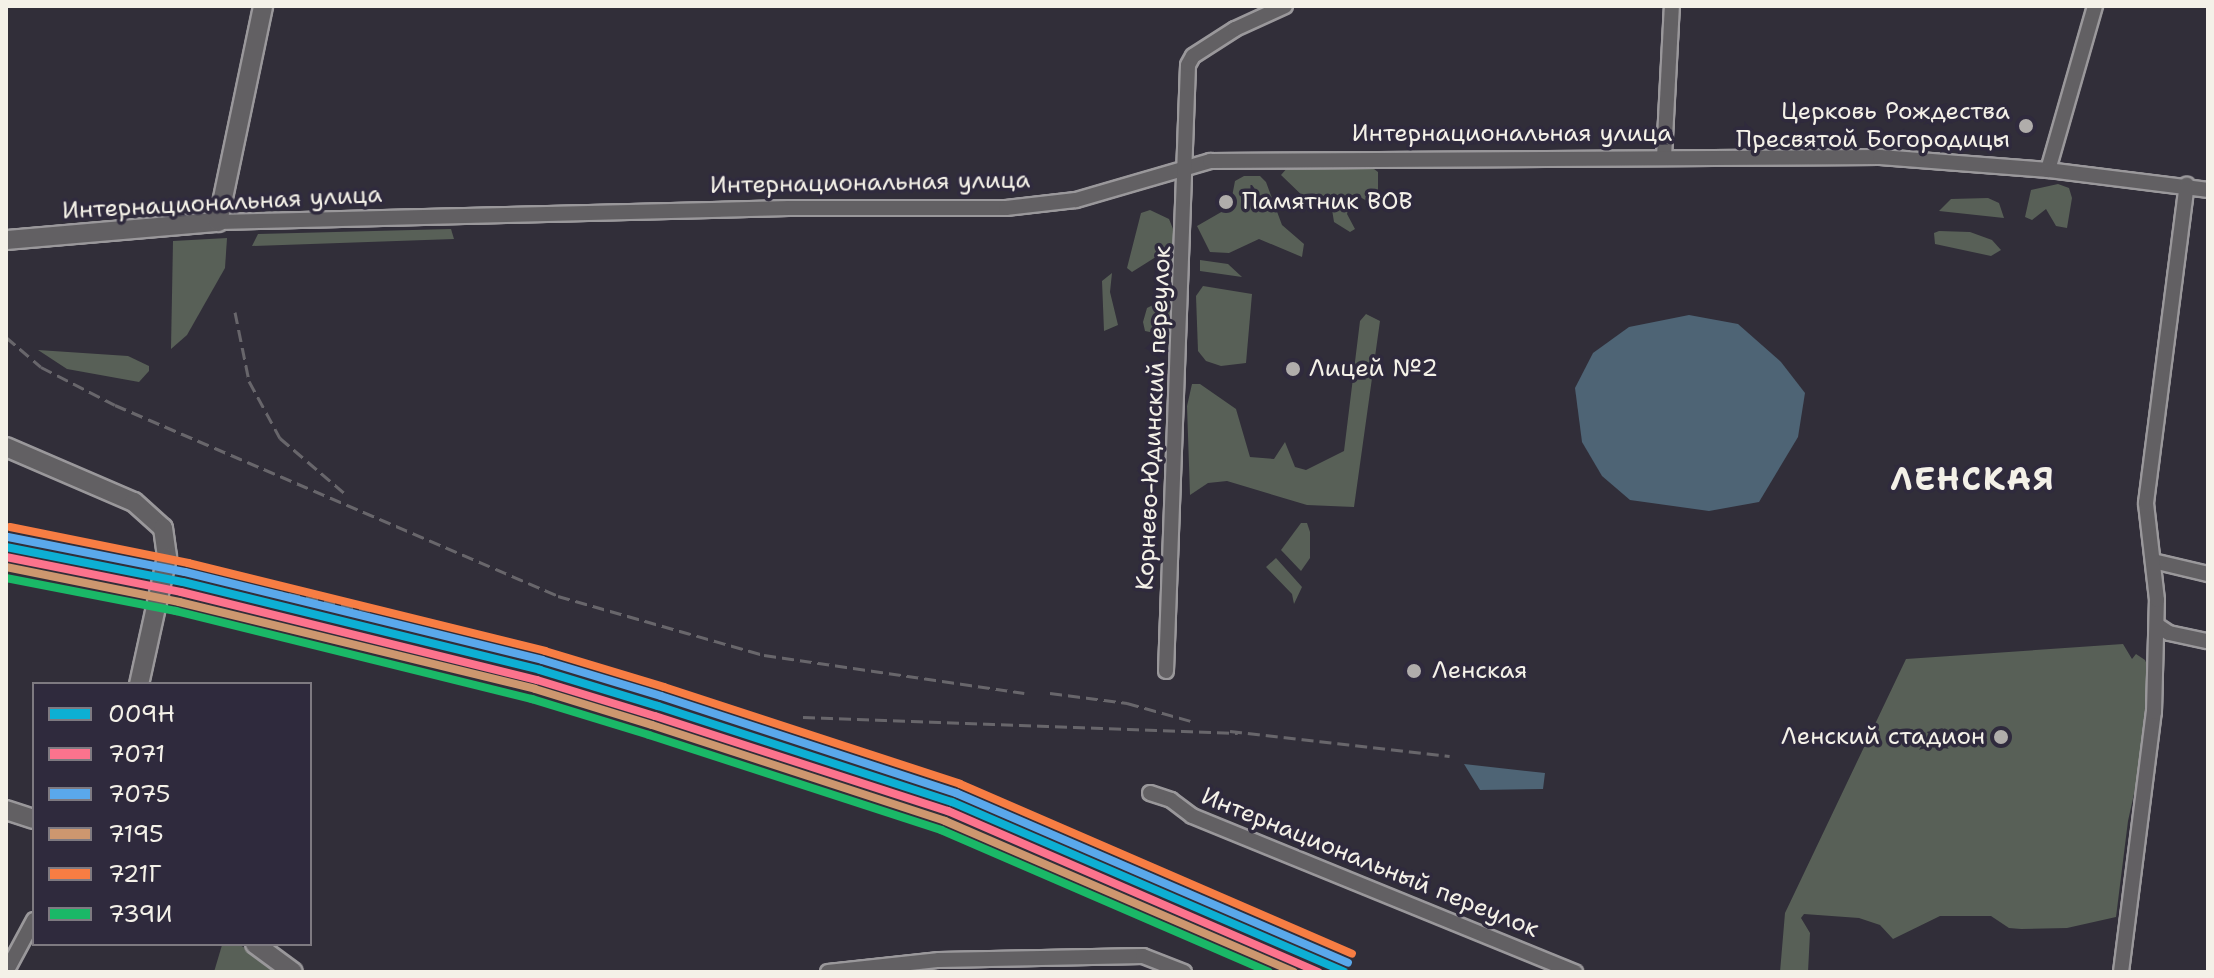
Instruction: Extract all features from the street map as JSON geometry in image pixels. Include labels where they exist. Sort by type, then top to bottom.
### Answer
[{"type":"main road","points":[[218,222],[263,6]]},
{"type":"main road","name":"Интернациональная улица","points":[[6,240],[218,222]]},
{"type":"main road","points":[[6,447],[125,497],[149,511],[163,528],[167,557],[139,682]]},
{"type":"main road","points":[[6,810],[32,818]]},
{"type":"main road","points":[[258,946],[293,972]]},
{"type":"street","name":"Корнево-Юдинский переулок","points":[[1166,671],[1188,167],[1189,60],[1235,29],[1285,6]]},
{"type":"street","points":[[1664,157],[1672,6]]},
{"type":"street","points":[[2048,170],[2095,6]]},
{"type":"street","name":"Интернациональная улица","points":[[218,222],[789,208],[1006,208],[1076,200],[1210,161],[1880,157],[2048,170],[2208,190]]},
{"type":"street","points":[[2121,972],[2154,712],[2157,625],[2146,503],[2187,185]]},
{"type":"street","points":[[2153,561],[2208,574]]},
{"type":"street","points":[[2157,625],[2208,641]]},
{"type":"street","name":"Интернациональный переулок","points":[[1150,793],[1171,800],[1192,816],[1575,972]]},
{"type":"street","points":[[6,972],[32,924]]},
{"type":"street","points":[[1056,956],[1057,972]]},
{"type":"street","points":[[829,972],[1056,956],[1143,956],[1184,972]]},
{"type":"street","points":[[1143,956],[1150,972]]},
{"type":"shaded area","points":[[1370,166],[1378,172],[1378,200],[1376,206],[1360,197],[1350,203],[1347,214],[1355,229],[1350,232],[1334,222],[1330,197],[1315,195],[1309,202],[1281,175],[1288,167]]},
{"type":"shaded area","points":[[1244,176],[1260,176],[1266,182],[1282,225],[1304,244],[1302,257],[1259,239],[1229,253],[1210,252],[1197,226],[1230,207],[1235,181]]},
{"type":"shaded area","points":[[2058,184],[2069,188],[2072,198],[2067,228],[2056,226],[2046,209],[2032,220],[2025,217],[2031,190]]},
{"type":"shaded area","points":[[1988,198],[1999,203],[2004,218],[1939,211],[1951,199]]},
{"type":"shaded area","points":[[1150,210],[1169,219],[1178,241],[1174,333],[1169,336],[1145,331],[1143,322],[1147,308],[1169,297],[1173,262],[1159,255],[1132,272],[1127,268],[1141,213]]},
{"type":"shaded area","points":[[451,229],[454,239],[252,246],[258,234]]},
{"type":"shaded area","points":[[1970,232],[1992,240],[2001,250],[1991,256],[1935,244],[1934,233]]},
{"type":"shaded area","points":[[227,238],[225,268],[187,335],[171,349],[173,241]]},
{"type":"shaded area","points":[[1200,260],[1228,264],[1242,277],[1200,271]]},
{"type":"shaded area","points":[[1112,273],[1110,292],[1118,325],[1104,331],[1102,281]]},
{"type":"shaded area","points":[[1203,286],[1252,294],[1246,363],[1221,366],[1206,361],[1198,351],[1196,296]]},
{"type":"shaded area","points":[[1366,314],[1380,321],[1354,507],[1307,505],[1227,481],[1208,483],[1190,495],[1187,406],[1192,384],[1200,384],[1236,409],[1250,457],[1274,459],[1285,442],[1295,467],[1306,470],[1344,451],[1360,321]]},
{"type":"shaded area","points":[[38,350],[128,356],[149,366],[149,371],[139,382],[67,369]]},
{"type":"shaded area","points":[[1301,523],[1307,523],[1310,532],[1310,558],[1301,571],[1281,550]]},
{"type":"shaded area","points":[[1276,558],[1302,587],[1294,604],[1292,594],[1266,567]]},
{"type":"shaded area","name":"Ленский стадион","points":[[2123,644],[2132,659],[2136,654],[2145,660],[2150,672],[2146,740],[2128,821],[2116,917],[2067,928],[2021,929],[2009,928],[1991,916],[1940,916],[1893,939],[1880,925],[1859,918],[1804,914],[1801,918],[1810,933],[1808,972],[1780,972],[1785,913],[1906,659]]},
{"type":"shaded area","points":[[222,946],[242,946],[278,972],[214,972]]},
{"type":"water","points":[[1689,315],[1738,324],[1781,362],[1805,393],[1798,437],[1759,502],[1709,511],[1630,500],[1602,476],[1582,442],[1575,388],[1593,353],[1629,327]]},
{"type":"water","points":[[1464,764],[1545,773],[1543,789],[1480,790]]},
{"type":"railway","points":[[235,312],[249,381],[280,438],[348,496]]},
{"type":"railway","points":[[6,337],[41,367],[115,405],[558,596],[764,655],[1024,693]]},
{"type":"railway","points":[[6,537],[372,611]]},
{"type":"railway","points":[[1050,693],[1127,703],[1191,721]]},
{"type":"railway","points":[[803,717],[1238,733]]},
{"type":"railway","points":[[1230,731],[1450,756]]},
{"type":"transit line","name":"721Г","points":[[10,527],[188,563],[545,651],[664,687],[960,784],[1352,954]]},
{"type":"transit line","name":"7075","points":[[8,537],[185,572],[542,660],[661,696],[956,793],[1348,963]]},
{"type":"transit line","name":"009Н","points":[[6,547],[183,582],[540,670],[658,706],[952,802],[1344,972]]},
{"type":"transit line","name":"7071","points":[[6,557],[181,592],[537,680],[655,716],[948,811],[1319,972]]},
{"type":"transit line","name":"7195","points":[[6,567],[179,602],[535,689],[652,725],[945,821],[1294,972]]},
{"type":"transit line","name":"739И","points":[[6,578],[176,611],[532,699],[649,735],[941,830],[1269,972]]},
{"type":"place","name":"Церковь Рождества Пресвятой Богородицы","points":[[2026,126]]},
{"type":"place","name":"Памятник ВОВ","points":[[1226,202]]},
{"type":"place","name":"Лицей №2","points":[[1293,369]]},
{"type":"place","name":"Ленская","points":[[1414,671]]},
{"type":"place","name":"Ленский стадион","points":[[2001,737]]},
{"type":"district","name":"ЛЕНСКАЯ","points":[[1973,479]]}]
